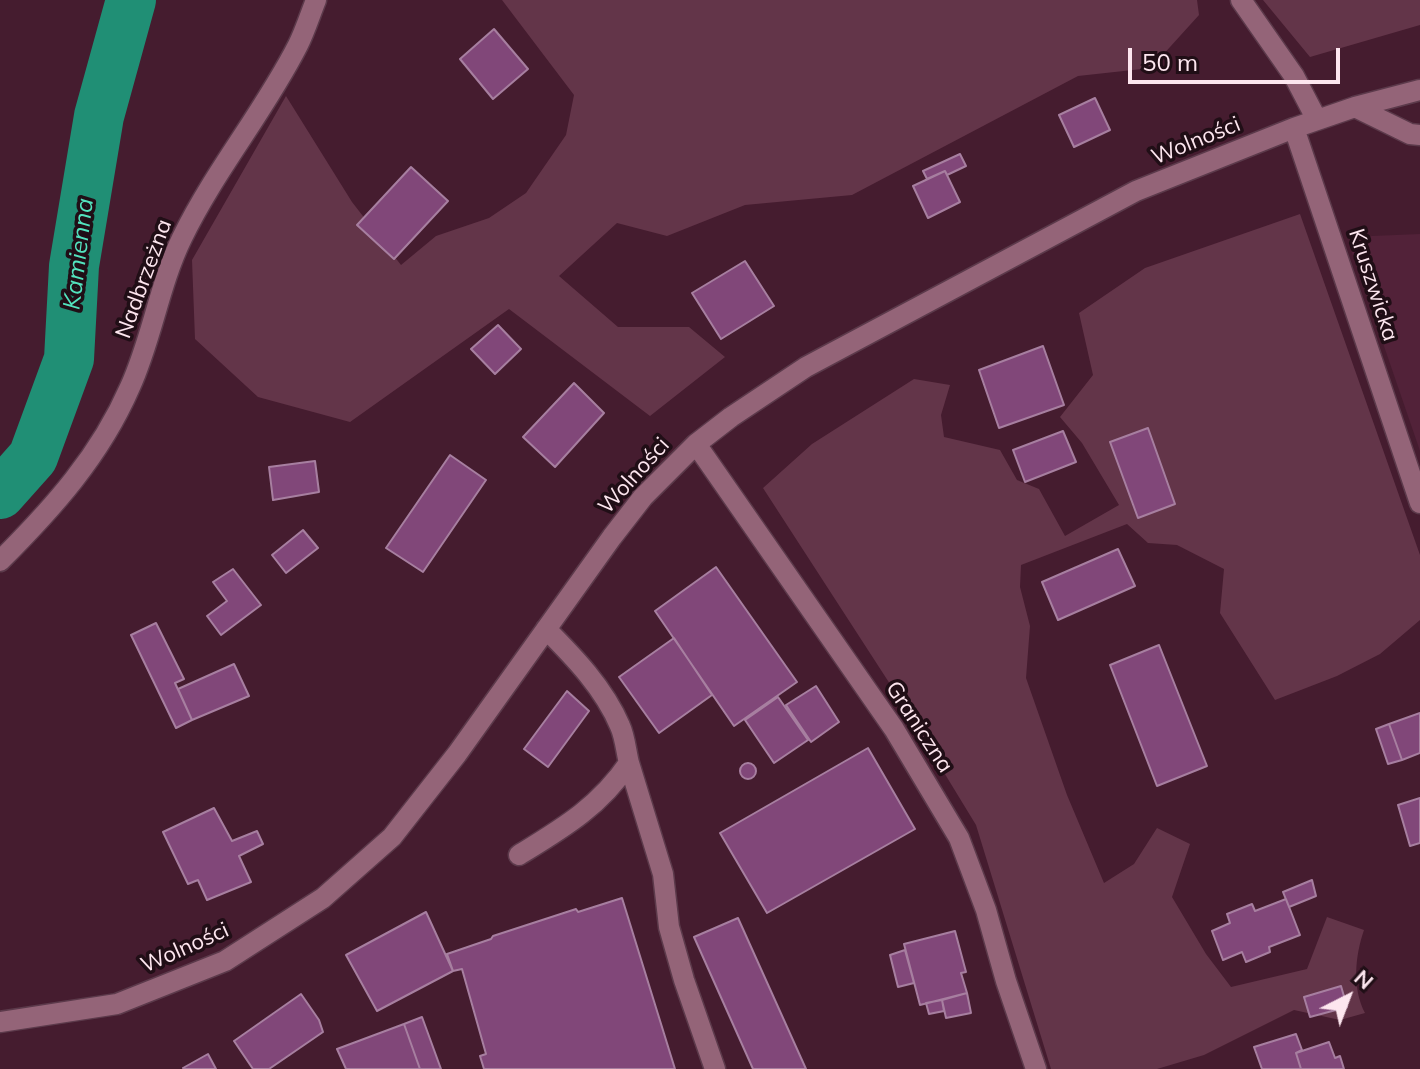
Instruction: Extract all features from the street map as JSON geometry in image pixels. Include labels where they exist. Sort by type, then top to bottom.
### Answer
[{"type":"street","name":"Nadbrzeżna","points":[[0,561],[54,507],[85,469],[107,433],[131,386],[181,240],[210,186],[298,45],[316,0]]},
{"type":"street","points":[[1241,0],[1294,76],[1317,120]]},
{"type":"street","name":"Wolności","points":[[0,1022],[117,1004],[225,961],[323,898],[392,837],[457,754],[643,497],[696,444],[806,367],[1136,191],[1294,128],[1355,107],[1420,90]]},
{"type":"street","points":[[1355,107],[1410,134],[1420,135]]},
{"type":"street","name":"Kruszwicka","points":[[1294,128],[1420,503]]},
{"type":"street","name":"Graniczna","points":[[696,444],[894,729],[959,838],[986,910],[1036,1069]]},
{"type":"street","points":[[546,629],[579,662],[620,727],[663,874],[669,927],[715,1069]]},
{"type":"street","points":[[519,855],[596,804],[629,763]]},
{"type":"shaded area","points":[[502,0],[1197,0],[1199,15],[1151,68],[1078,76],[852,195],[745,205],[667,236],[617,223],[559,276],[618,327],[689,327],[725,357],[650,416],[509,309],[350,422],[258,397],[195,339],[192,260],[286,96],[352,202],[401,265],[436,236],[489,218],[526,193],[566,135],[574,95]]},
{"type":"shaded area","points":[[1263,0],[1420,0],[1420,25],[1310,57]]},
{"type":"shaded area","points":[[1300,214],[1420,555],[1420,620],[1380,654],[1337,676],[1275,700],[1220,613],[1224,569],[1177,545],[1148,543],[1127,524],[1021,565],[1020,587],[1030,626],[1026,678],[1067,795],[1104,883],[1134,864],[1157,828],[1190,844],[1172,897],[1206,954],[1231,987],[1307,969],[1327,917],[1364,930],[1356,972],[1358,993],[1365,1013],[1340,1020],[1294,1010],[1204,1055],[1157,1069],[1051,1069],[976,825],[890,684],[763,488],[812,444],[914,379],[950,385],[941,415],[944,437],[1000,450],[1017,480],[1039,489],[1065,536],[1119,505],[1082,443],[1060,417],[1093,375],[1079,313],[1145,268]]},
{"type":"shaded area","points":[[1420,234],[1420,451],[1351,250],[1351,239]]},
{"type":"building","points":[[494,29],[528,69],[493,99],[460,59]]},
{"type":"building","points":[[1095,98],[1110,130],[1074,147],[1059,115]]},
{"type":"building","points":[[960,154],[966,166],[947,175],[945,171],[927,179],[923,171]]},
{"type":"building","points":[[411,167],[448,201],[394,259],[357,225]]},
{"type":"building","points":[[945,171],[960,202],[928,218],[913,186]]},
{"type":"building","points":[[745,261],[774,306],[721,339],[692,293]]},
{"type":"building","points":[[498,325],[521,349],[495,374],[471,349]]},
{"type":"building","points":[[1043,346],[1064,405],[999,428],[979,370]]},
{"type":"building","points":[[574,383],[604,413],[555,467],[523,437]]},
{"type":"building","points":[[1148,428],[1175,504],[1138,518],[1110,442]]},
{"type":"building","points":[[1063,431],[1076,462],[1025,482],[1013,450]]},
{"type":"building","points":[[450,455],[486,480],[423,572],[386,548]]},
{"type":"building","points":[[315,461],[319,492],[273,500],[269,467]]},
{"type":"building","points":[[303,530],[318,548],[286,573],[272,555]]},
{"type":"building","points":[[1118,549],[1135,586],[1058,620],[1042,582]]},
{"type":"building","points":[[716,567],[797,682],[734,726],[655,611]]},
{"type":"building","points":[[233,569],[261,605],[221,635],[207,616],[227,601],[213,582]]},
{"type":"building","points":[[156,623],[184,679],[175,683],[192,720],[176,728],[131,635]]},
{"type":"building","points":[[674,638],[712,695],[659,733],[619,677]]},
{"type":"building","points":[[1159,645],[1207,766],[1157,786],[1110,665]]},
{"type":"building","points":[[234,664],[249,696],[192,720],[178,689]]},
{"type":"building","points":[[816,686],[839,722],[811,742],[786,705]]},
{"type":"building","points":[[567,691],[589,711],[548,767],[524,749]]},
{"type":"building","points":[[778,697],[808,740],[774,763],[745,720]]},
{"type":"building","points":[[1420,713],[1420,753],[1402,760],[1389,724]]},
{"type":"building","points":[[1389,724],[1402,760],[1388,764],[1376,729]]},
{"type":"building","points":[[868,748],[915,829],[767,913],[720,833]]},
{"type":"building","points":[[745,763],[751,763],[756,771],[754,777],[745,779],[740,774],[740,768]]},
{"type":"building","points":[[1420,798],[1420,843],[1410,846],[1398,805]]},
{"type":"building","points":[[214,808],[232,841],[257,831],[263,844],[239,856],[251,882],[207,900],[198,880],[188,884],[163,832]]},
{"type":"building","points":[[1312,880],[1316,896],[1289,907],[1283,892]]},
{"type":"building","points":[[622,898],[675,1069],[484,1069],[480,1056],[486,1054],[462,969],[453,971],[447,954],[576,909],[578,912]]},
{"type":"building","points":[[1286,899],[1300,935],[1269,947],[1270,952],[1246,962],[1242,952],[1223,960],[1212,931],[1230,923],[1227,914],[1252,904],[1255,911]]},
{"type":"building","points":[[426,912],[453,971],[377,1011],[346,955]]},
{"type":"building","points":[[738,918],[806,1069],[753,1069],[694,937]]},
{"type":"building","points":[[955,931],[966,972],[961,973],[967,993],[920,1005],[904,944]]},
{"type":"building","points":[[905,950],[914,983],[898,987],[890,955]]},
{"type":"building","points":[[1341,986],[1347,1007],[1310,1017],[1304,997]]},
{"type":"building","points":[[967,993],[971,1013],[946,1018],[942,1000]]},
{"type":"building","points":[[301,994],[319,1020],[323,1032],[269,1069],[253,1069],[234,1041]]},
{"type":"building","points":[[942,1000],[944,1011],[929,1014],[926,1003]]},
{"type":"building","points":[[422,1017],[441,1069],[420,1069],[404,1024]]},
{"type":"building","points":[[404,1024],[420,1069],[346,1069],[337,1049]]},
{"type":"building","points":[[1296,1034],[1302,1050],[1296,1053],[1301,1069],[1262,1069],[1254,1047]]},
{"type":"building","points":[[1329,1042],[1335,1058],[1340,1056],[1344,1069],[1301,1069],[1296,1053]]},
{"type":"building","points":[[208,1054],[216,1069],[183,1068]]},
{"type":"waterway","name":"Kamienna","points":[[0,494],[33,457],[69,359],[74,266],[99,116],[131,0]]}]
